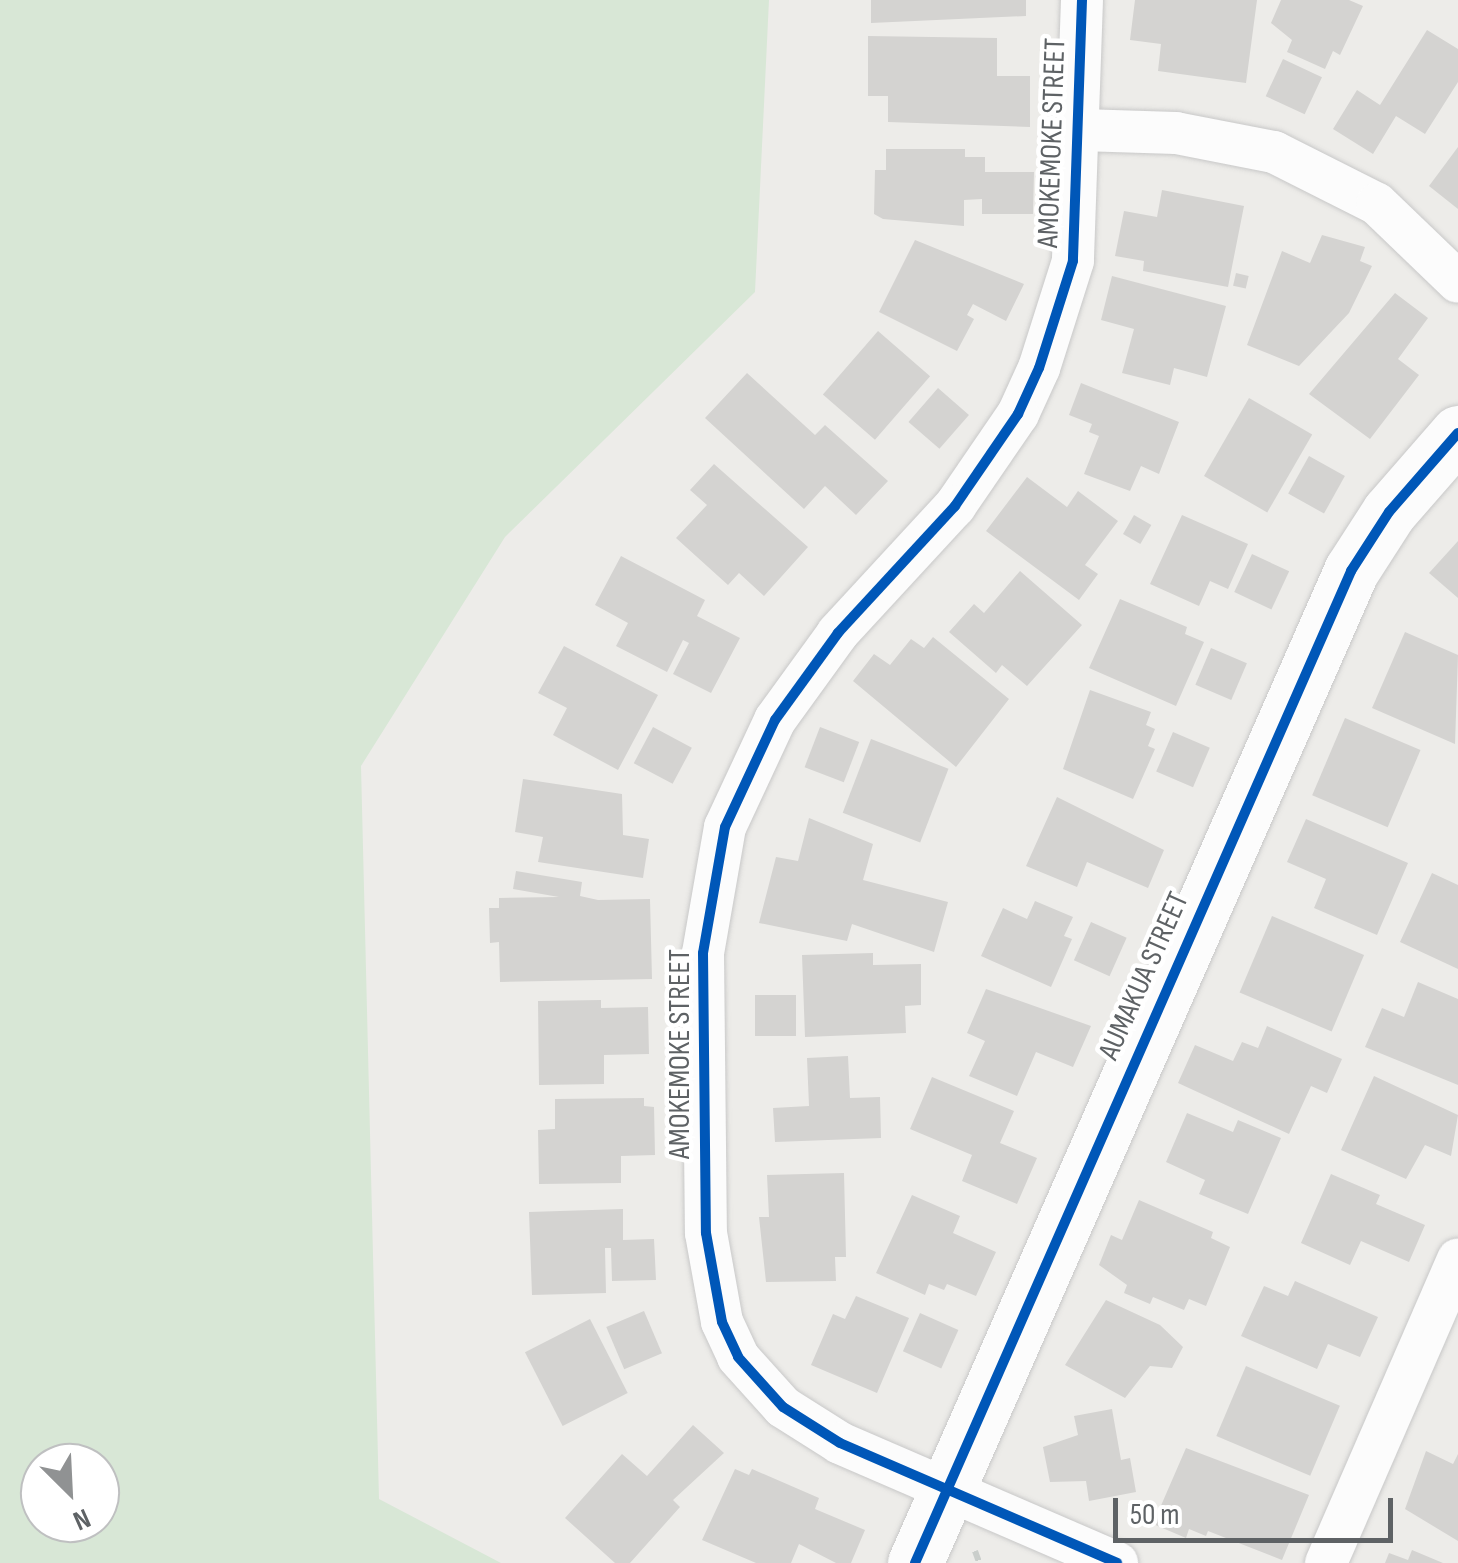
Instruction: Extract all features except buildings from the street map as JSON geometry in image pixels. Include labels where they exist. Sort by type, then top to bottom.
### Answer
[{"type":"street","name":"AMOKEMOKE STREET","points":[[1082,0],[1082,130],[1073,261],[1060,316],[1018,414],[956,506],[838,633],[775,720],[726,827],[703,954],[706,1233],[722,1322],[749,1370],[808,1426],[1116,1563]]},
{"type":"street","points":[[1082,130],[1176,132],[1274,152],[1376,204],[1458,282]]},
{"type":"street","name":"AUMAKUA STREET","points":[[915,1563],[1350,571],[1389,512],[1458,433]]},
{"type":"street","points":[[1326,1563],[1458,1260]]},
{"type":"path","points":[[975,1551],[979,1562]]},
{"type":"green space","points":[[0,0],[769,0],[755,292],[505,537],[361,766],[379,1499],[501,1563],[0,1563]]},
{"type":"cycle path","points":[[1082,0],[1073,261],[1039,368],[1018,414],[955,506],[838,633],[775,720],[725,827],[703,953],[706,1233],[722,1322],[738,1357],[783,1407],[840,1443],[1117,1563]]},
{"type":"cycle path","points":[[915,1563],[1351,571],[1389,512],[1458,433]]}]
